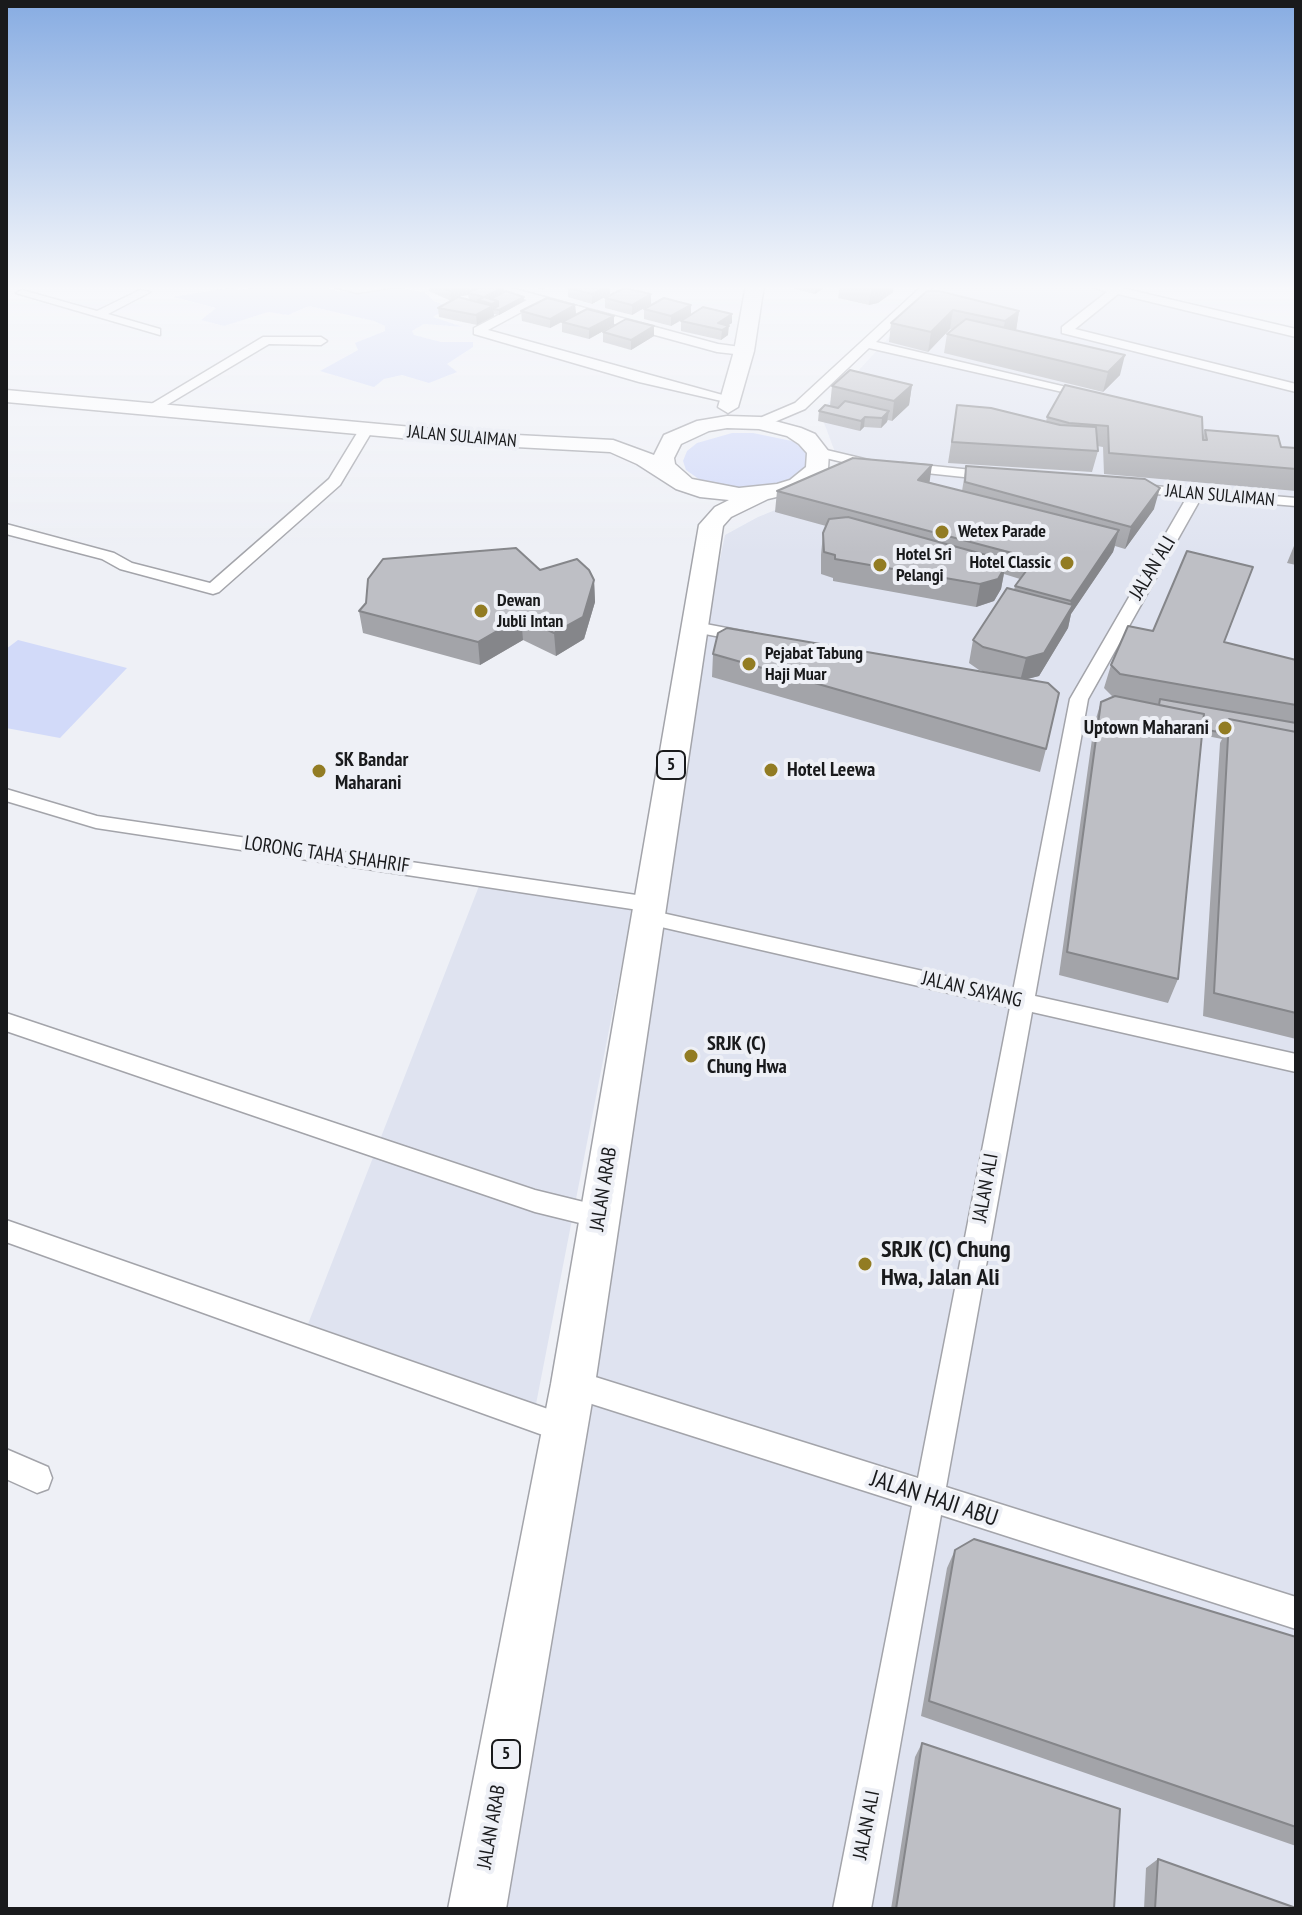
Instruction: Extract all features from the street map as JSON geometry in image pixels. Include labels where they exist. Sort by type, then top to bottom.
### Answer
[{"type":"main road","points":[[613,446],[672,440],[704,425],[729,403],[737,374]]},
{"type":"main road","name":"JALAN SULAIMAN","points":[[6,396],[549,444],[613,446],[653,462],[679,479]]},
{"type":"main road","points":[[729,403],[756,422]]},
{"type":"main road","points":[[679,479],[719,493],[760,494],[780,491],[811,477],[817,469],[812,446],[778,427],[756,422],[704,425]]},
{"type":"main road","points":[[672,440],[663,458],[705,511],[711,525],[723,512],[760,494]]},
{"type":"main road","name":"JALAN ARAB","points":[[477,1909],[569,1407],[711,525]]},
{"type":"street","points":[[150,409],[209,374]]},
{"type":"street","points":[[628,374],[729,403]]},
{"type":"street","points":[[756,422],[800,406],[835,374]]},
{"type":"street","points":[[1002,374],[1110,399]]},
{"type":"street","points":[[1242,374],[1296,388]]},
{"type":"street","points":[[800,406],[812,446],[872,465],[1012,477]]},
{"type":"street","points":[[6,529],[108,556],[126,566],[213,589],[335,482],[367,428]]},
{"type":"street","points":[[811,477],[872,465]]},
{"type":"street","name":"JALAN SULAIMAN","points":[[1119,487],[1296,502]]},
{"type":"street","name":"JALAN ALI","points":[[852,1909],[1021,1001],[1071,698],[1196,494]]},
{"type":"street","points":[[695,627],[758,639]]},
{"type":"street","name":"LORONG TAHA SHAHRIF","points":[[6,795],[96,822],[649,910]]},
{"type":"street","name":"JALAN SAYANG","points":[[649,910],[1021,1001],[1296,1063]]},
{"type":"street","points":[[6,1022],[520,1196],[600,1217]]},
{"type":"street","name":"JALAN HAJI ABU","points":[[10,1238],[569,1407],[929,1497],[1296,1613]]},
{"type":"street","points":[[6,1464],[37,1478]]},
{"type":"shaded area","points":[[331,374],[451,374],[429,383],[402,375],[384,379],[374,387]]},
{"type":"shaded area","points":[[855,374],[1296,374],[1296,1909],[473,1909],[553,1363],[725,535],[758,517],[822,491],[842,471],[820,412]]},
{"type":"shaded area","points":[[732,433],[753,433],[792,441],[806,450],[813,470],[772,492],[710,487],[686,470],[683,461],[687,451],[697,443]]},
{"type":"shaded area","points":[[18,640],[127,668],[60,738],[6,728],[6,649]]},
{"type":"shaded area","points":[[479,886],[633,907],[536,1404],[308,1324]]},
{"type":"building","points":[[845,374],[868,374],[912,385],[894,401],[832,386]]},
{"type":"building","points":[[1065,385],[1202,417],[1203,440],[1207,440],[1205,430],[1278,436],[1281,447],[1296,448],[1296,469],[1109,453],[1108,426],[1069,423],[1047,417]]},
{"type":"building","points":[[845,401],[889,411],[882,418],[865,417],[861,421],[819,411],[825,405],[838,408]]},
{"type":"building","points":[[957,405],[991,408],[1060,425],[1096,427],[1098,451],[952,442]]},
{"type":"building","points":[[853,458],[932,465],[918,480],[1119,530],[1071,601],[1015,586],[1035,559],[777,491]]},
{"type":"building","points":[[966,466],[1145,479],[1160,488],[1131,527],[965,482]]},
{"type":"building","points":[[848,517],[997,558],[1005,567],[998,579],[980,584],[835,559],[835,555],[824,552],[823,533],[829,519]]},
{"type":"building","name":"Dewan Jubli Intan","points":[[516,548],[540,570],[577,559],[589,570],[594,580],[583,617],[554,633],[521,617],[478,642],[359,611],[366,603],[368,579],[383,559]]},
{"type":"building","points":[[1187,551],[1253,567],[1224,642],[1296,660],[1296,705],[1120,674],[1111,665],[1128,626],[1153,631]]},
{"type":"building","points":[[1007,588],[1073,605],[1044,653],[1026,658],[983,647],[973,640]]},
{"type":"building","points":[[727,628],[1048,683],[1059,693],[1046,749],[713,654],[718,633]]},
{"type":"building","points":[[1115,696],[1204,714],[1178,979],[1067,952],[1101,702]]},
{"type":"building","points":[[1160,699],[1296,723],[1296,732],[1229,719],[1224,733],[1202,729],[1204,714],[1159,705]]},
{"type":"building","points":[[1229,719],[1296,732],[1296,1013],[1214,993]]},
{"type":"building","points":[[974,1539],[1296,1637],[1296,1827],[929,1701],[955,1550]]},
{"type":"building","points":[[922,1743],[1120,1809],[1114,1909],[896,1909]]},
{"type":"building","points":[[1158,1859],[1296,1908],[1296,1909],[1155,1909]]},
{"type":"place","name":"Wetex Parade","points":[[942,532]]},
{"type":"place","name":"Hotel Classic","points":[[1067,563]]},
{"type":"place","name":"Hotel Sri Pelangi","points":[[880,565]]},
{"type":"place","name":"Dewan Jubli Intan","points":[[481,611]]},
{"type":"place","name":"Pejabat Tabung Haji Muar","points":[[749,664]]},
{"type":"place","name":"Uptown Maharani","points":[[1225,728]]},
{"type":"place","name":"Hotel Leewa","points":[[771,770]]},
{"type":"place","name":"SK Bandar Maharani","points":[[319,771]]},
{"type":"place","name":"SRJK (C) Chung Hwa","points":[[691,1056]]},
{"type":"place","name":"SRJK (C) Chung Hwa, Jalan Ali","points":[[865,1264]]}]
